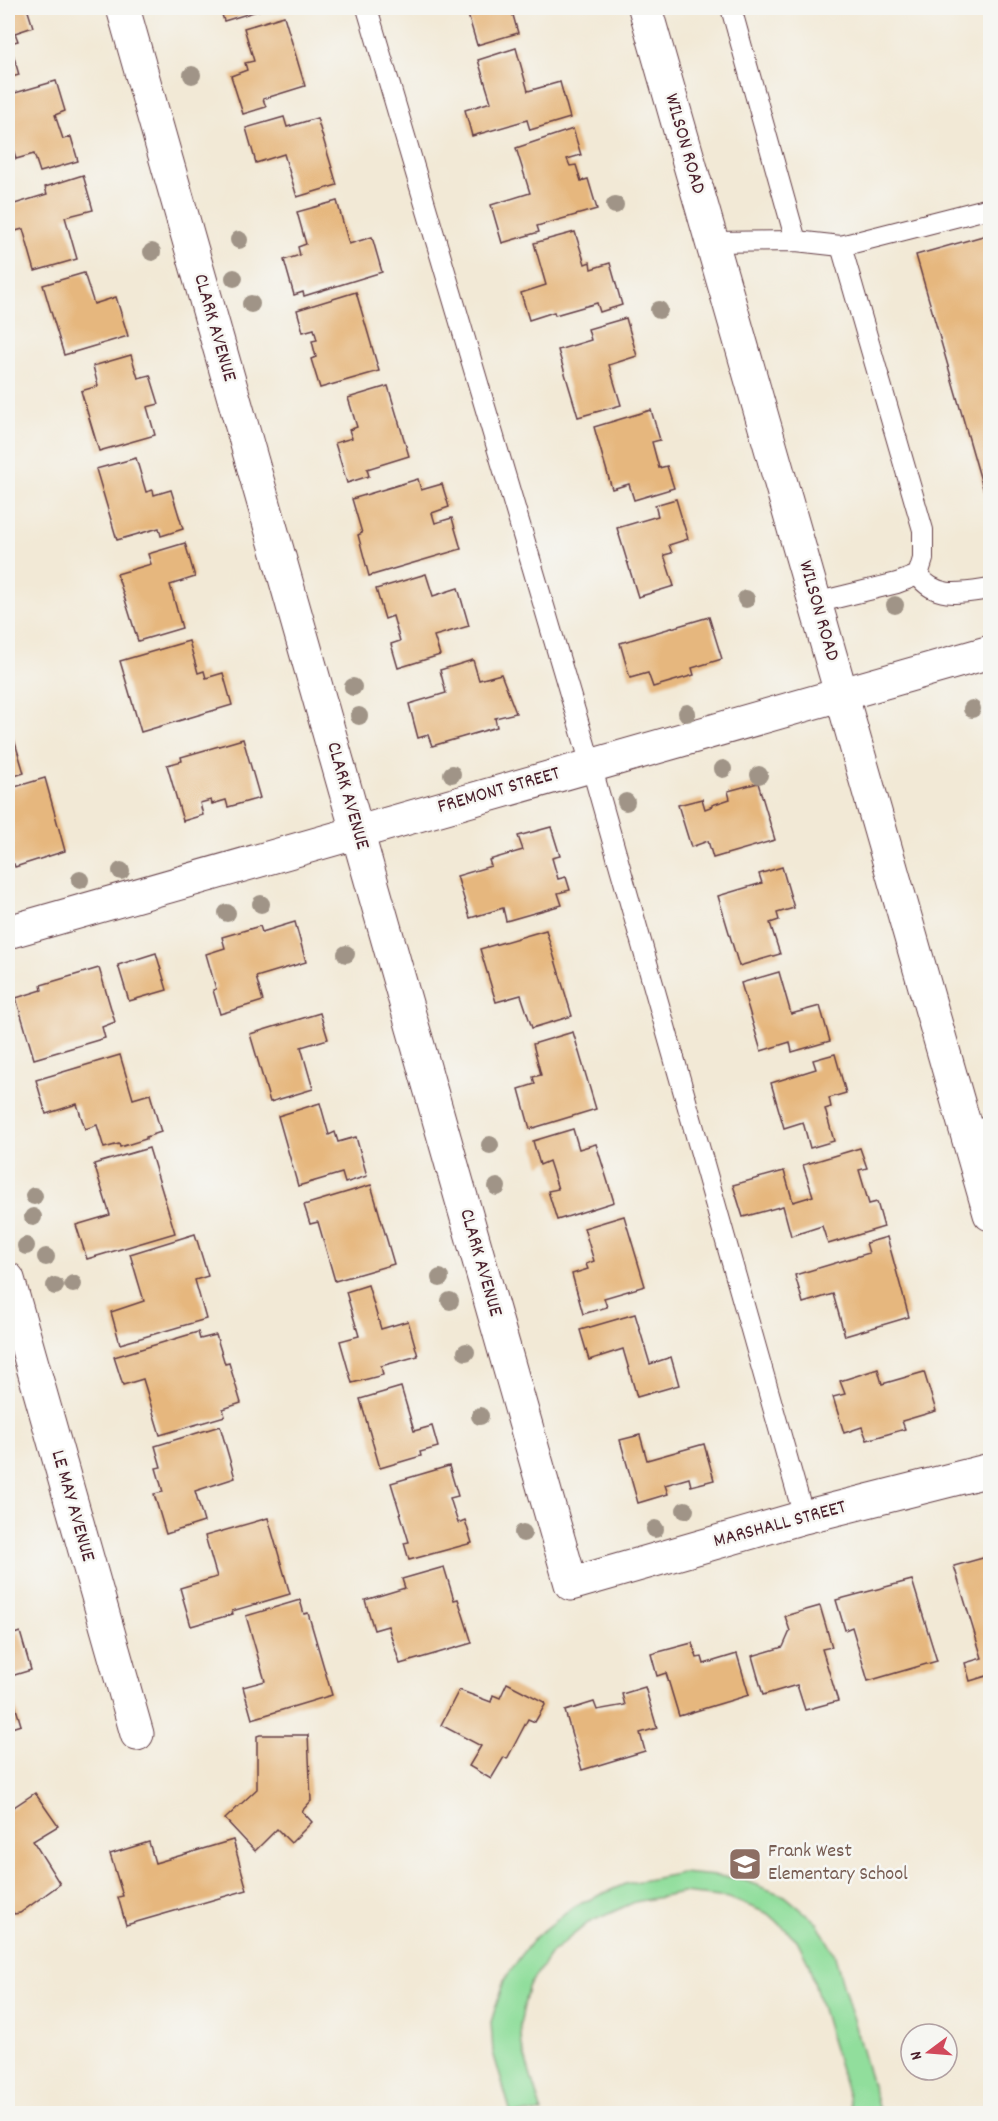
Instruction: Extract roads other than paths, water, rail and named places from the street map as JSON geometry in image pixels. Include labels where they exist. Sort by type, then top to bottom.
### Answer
[{"type":"street","name":"CLARK AVENUE","points":[[123,8],[572,1584]]},
{"type":"street","name":"WILSON ROAD","points":[[645,8],[841,693],[979,1130],[990,1214]]},
{"type":"street","name":"FREMONT STREET","points":[[8,932],[990,652]]},
{"type":"street","name":"LE MAY AVENUE","points":[[8,1279],[137,1734]]},
{"type":"street","name":"MARSHALL STREET","points":[[572,1584],[804,1518],[990,1470]]},
{"type":"lane","points":[[367,8],[591,765],[804,1518]]},
{"type":"lane","points":[[731,8],[796,241]]},
{"type":"lane","points":[[712,242],[796,241],[841,246],[990,208]]},
{"type":"lane","points":[[841,246],[923,530],[923,559],[918,575],[925,586],[942,592],[960,594],[990,589]]},
{"type":"lane","points":[[815,603],[897,583],[918,575]]},
{"type":"place","name":"Frank West Elementary School","points":[[745,1864]]}]
